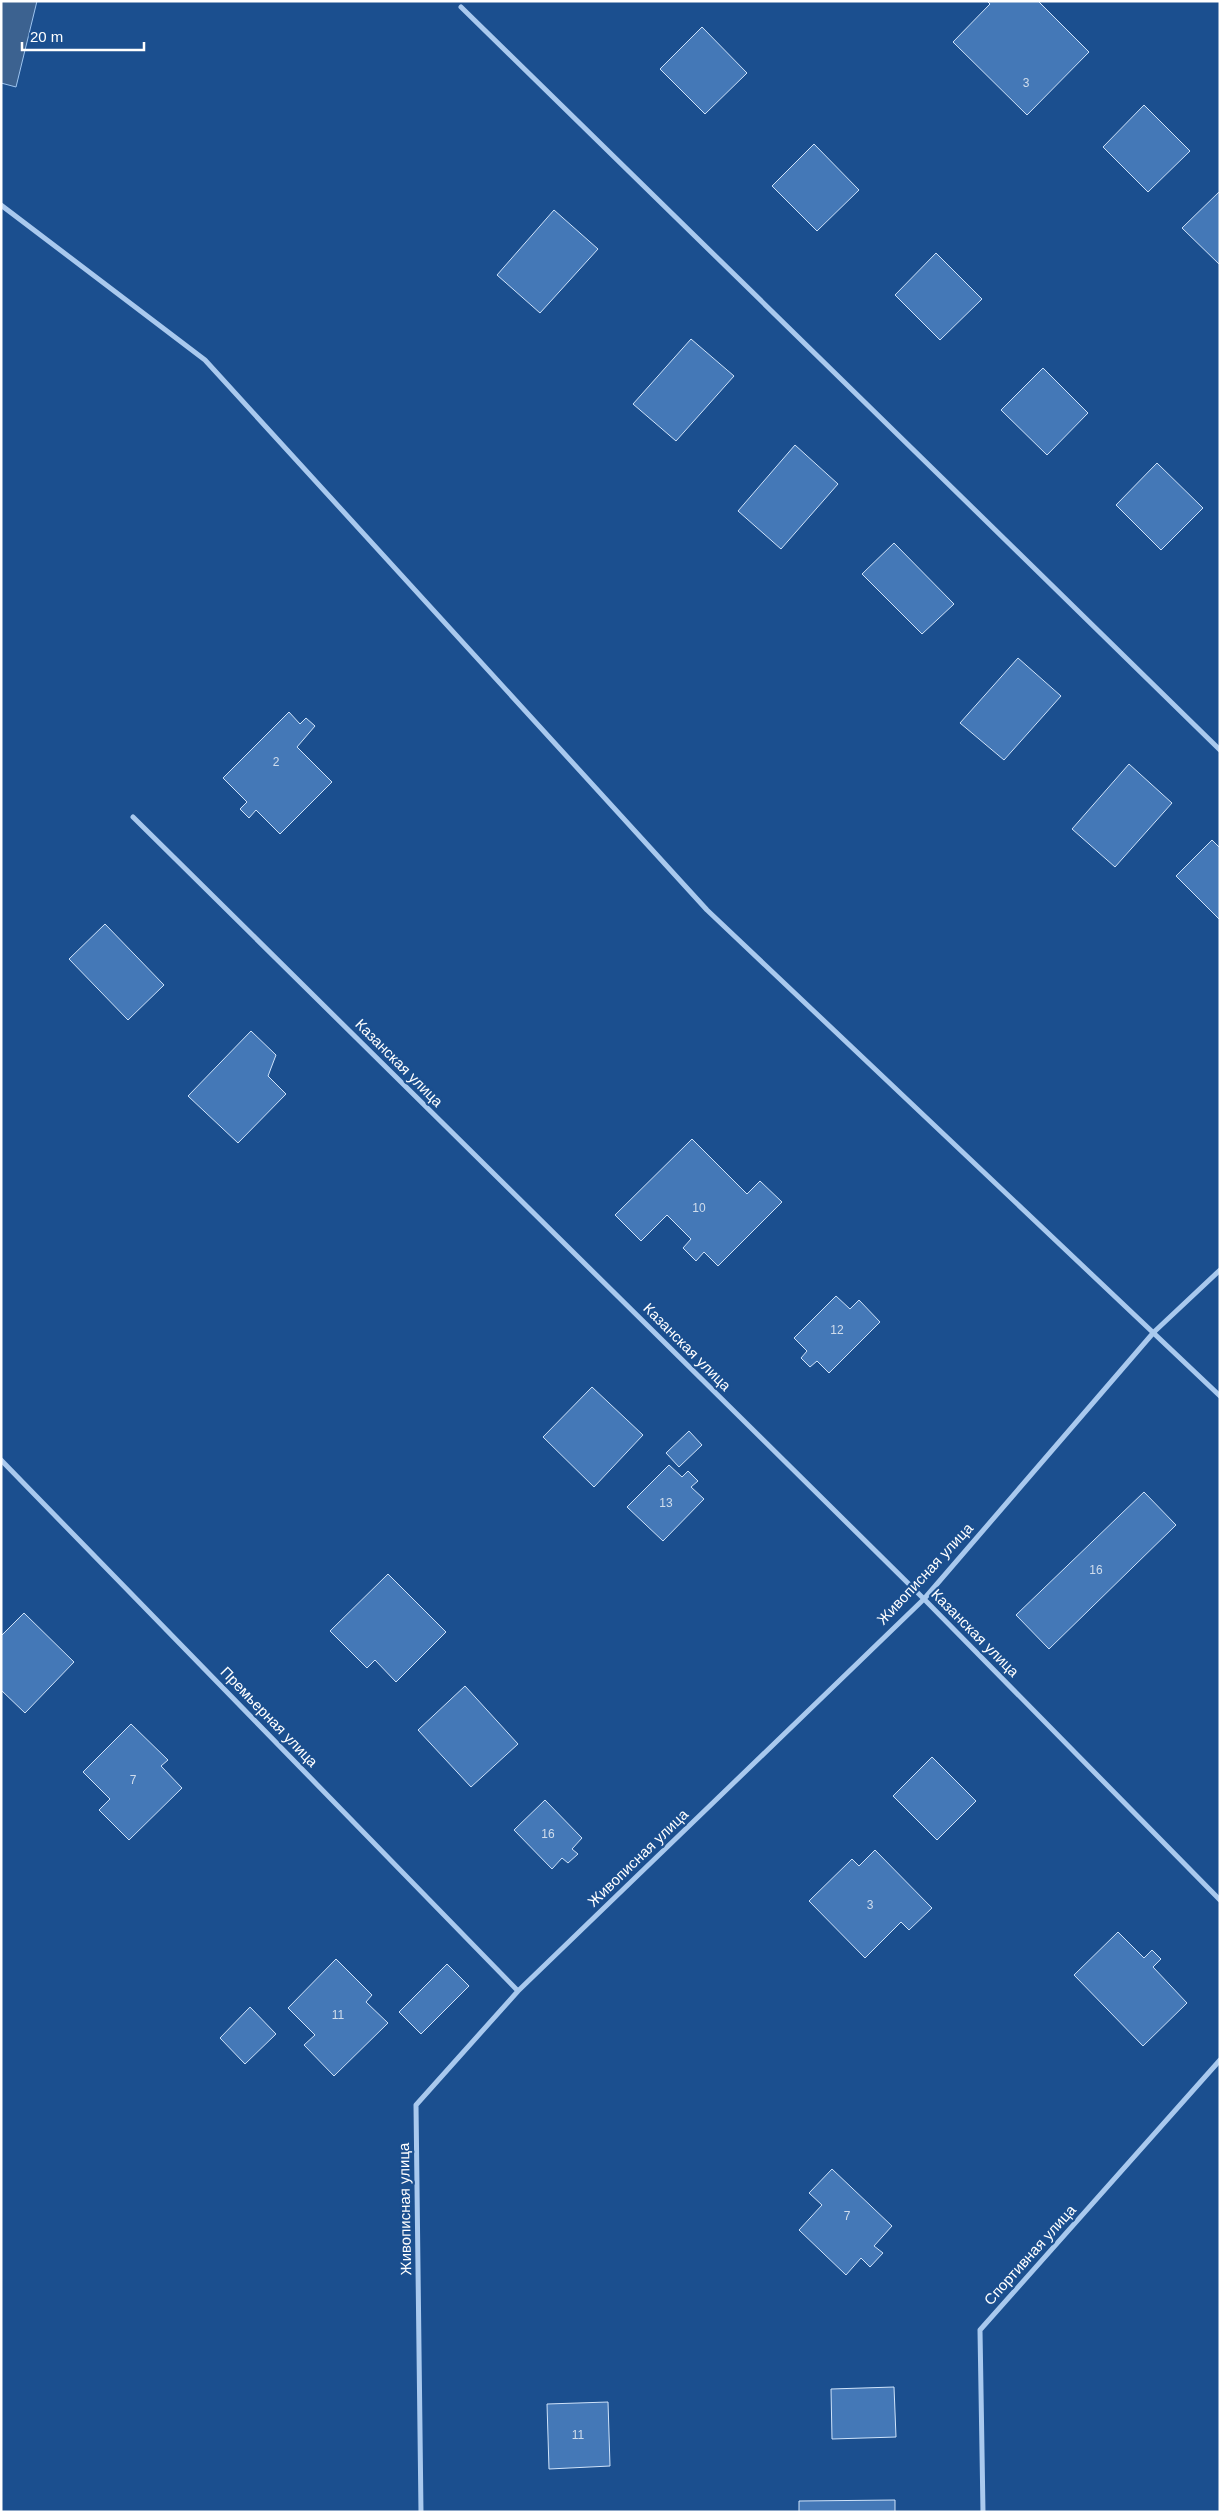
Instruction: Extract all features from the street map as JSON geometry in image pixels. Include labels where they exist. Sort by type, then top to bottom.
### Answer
[{"type":"street","points":[[461,7],[1220,750]]},
{"type":"street","points":[[1,205],[205,360],[707,910],[1068,1255],[1154,1332],[1220,1396]]},
{"type":"street","name":"Казанская улица","points":[[133,817],[924,1599],[1220,1900]]},
{"type":"street","name":"Живописная улица","points":[[421,2512],[416,2105],[518,1991],[924,1599],[1154,1332],[1220,1270]]},
{"type":"street","name":"Премьерная улица","points":[[1,1460],[518,1991]]},
{"type":"street","name":"Спортивная улица","points":[[983,2512],[980,2330],[1220,2060]]},
{"type":"water","points":[[1,1],[37,1],[16,87],[1,83]]},
{"type":"building","points":[[987,1],[1038,1],[1089,52],[1027,115],[953,42],[990,4]]},
{"type":"building","points":[[702,27],[747,73],[705,114],[660,69]]},
{"type":"building","points":[[1144,105],[1190,151],[1148,192],[1103,147]]},
{"type":"building","points":[[814,144],[859,190],[817,231],[772,186]]},
{"type":"building","points":[[1220,191],[1220,265],[1182,228]]},
{"type":"building","points":[[554,210],[598,249],[540,313],[497,275]]},
{"type":"building","points":[[936,253],[982,299],[940,340],[895,295]]},
{"type":"building","points":[[691,339],[734,376],[676,441],[633,404]]},
{"type":"building","points":[[1043,368],[1088,413],[1047,455],[1001,410]]},
{"type":"building","points":[[795,445],[838,484],[781,549],[738,511]]},
{"type":"building","points":[[1157,463],[1203,508],[1161,550],[1116,505]]},
{"type":"building","points":[[894,543],[954,604],[922,634],[862,574]]},
{"type":"building","points":[[1018,658],[1061,696],[1004,760],[960,723]]},
{"type":"building","points":[[289,712],[300,724],[306,718],[315,726],[297,747],[332,782],[280,834],[256,810],[249,818],[240,809],[247,802],[223,778]]},
{"type":"building","points":[[1129,764],[1172,803],[1115,867],[1072,829]]},
{"type":"building","points":[[1212,840],[1220,848],[1220,920],[1176,876]]},
{"type":"building","points":[[105,924],[164,985],[128,1020],[69,959]]},
{"type":"building","points":[[251,1031],[276,1055],[268,1076],[286,1094],[238,1143],[188,1096]]},
{"type":"building","points":[[692,1139],[747,1194],[760,1181],[782,1202],[718,1266],[704,1252],[696,1261],[683,1248],[691,1239],[667,1215],[641,1241],[615,1215]]},
{"type":"building","points":[[836,1296],[850,1309],[859,1300],[880,1322],[829,1373],[817,1361],[810,1367],[801,1358],[807,1351],[794,1338]]},
{"type":"building","points":[[592,1387],[643,1435],[594,1487],[543,1437]]},
{"type":"building","points":[[689,1431],[702,1445],[679,1467],[666,1453]]},
{"type":"building","points":[[669,1465],[682,1477],[688,1471],[698,1481],[691,1487],[704,1499],[663,1541],[627,1507]]},
{"type":"building","points":[[1144,1492],[1176,1525],[1049,1649],[1016,1615]]},
{"type":"building","points":[[388,1574],[446,1632],[396,1682],[375,1660],[367,1668],[330,1631]]},
{"type":"building","points":[[24,1613],[74,1662],[25,1713],[1,1690],[1,1636]]},
{"type":"building","points":[[465,1686],[518,1744],[471,1787],[418,1730]]},
{"type":"building","points":[[131,1724],[168,1760],[161,1766],[182,1788],[129,1840],[99,1810],[110,1799],[83,1772]]},
{"type":"building","points":[[932,1757],[976,1801],[937,1840],[893,1796]]},
{"type":"building","points":[[545,1800],[582,1838],[572,1849],[578,1854],[568,1863],[562,1858],[552,1869],[514,1830]]},
{"type":"building","points":[[875,1850],[932,1908],[909,1930],[901,1922],[865,1958],[809,1901],[852,1859],[859,1866]]},
{"type":"building","points":[[1118,1932],[1144,1958],[1152,1950],[1161,1959],[1153,1967],[1187,2003],[1143,2046],[1074,1975]]},
{"type":"building","points":[[336,1959],[372,1995],[366,2002],[388,2023],[334,2076],[304,2045],[315,2035],[288,2008]]},
{"type":"building","points":[[447,1964],[469,1986],[421,2034],[399,2012]]},
{"type":"building","points":[[250,2007],[276,2034],[245,2064],[220,2038]]},
{"type":"building","points":[[832,2169],[892,2226],[874,2246],[883,2253],[870,2267],[861,2258],[846,2275],[799,2230],[822,2205],[809,2193]]},
{"type":"building","points":[[894,2387],[896,2437],[832,2439],[831,2389]]},
{"type":"building","points":[[608,2402],[610,2466],[549,2469],[547,2404]]},
{"type":"building","points":[[895,2500],[895,2512],[799,2512],[799,2501]]}]
